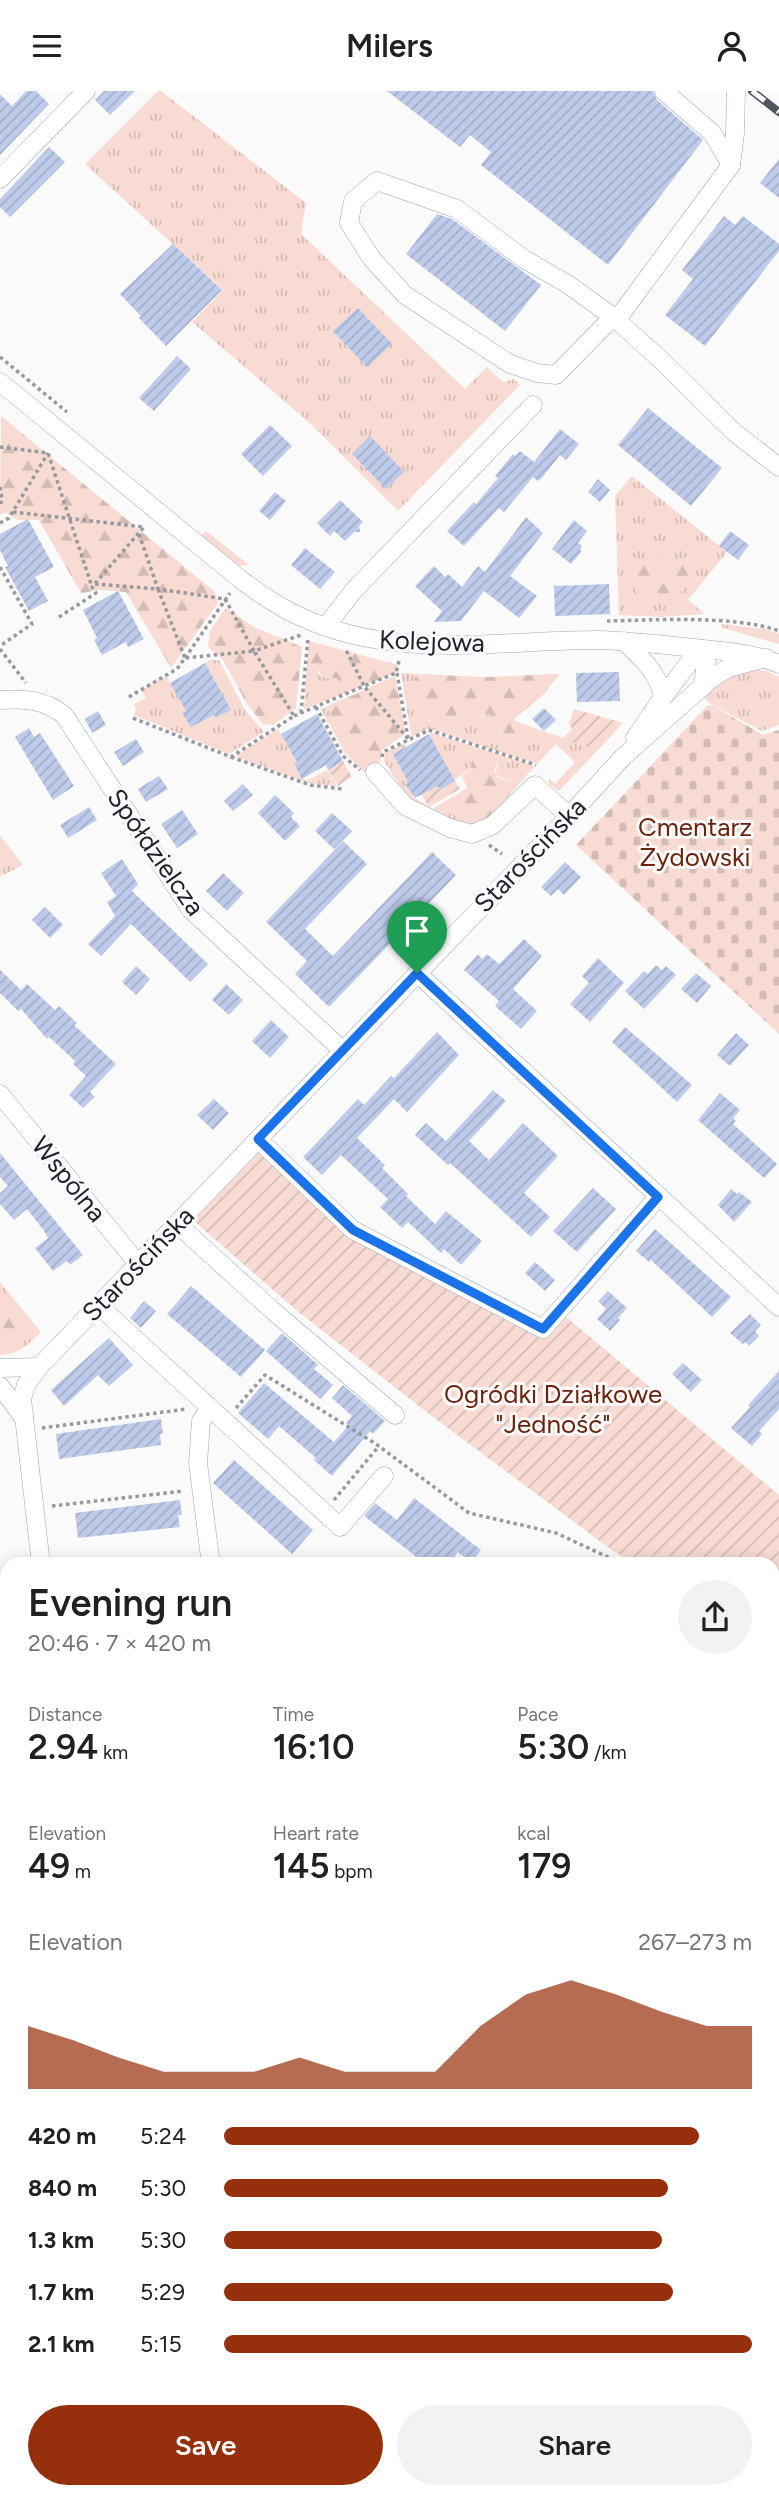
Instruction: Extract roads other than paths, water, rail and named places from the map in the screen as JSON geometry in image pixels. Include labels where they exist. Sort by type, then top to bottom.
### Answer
[{"type":"street","points":[[0,179],[86,91]]},
{"type":"street","points":[[664,91],[712,133],[731,165]]},
{"type":"street","points":[[736,91],[731,165],[621,314],[613,317],[556,375],[537,373],[510,364],[405,295],[372,259],[349,223],[353,201],[377,181],[457,209],[524,259],[569,285],[613,317],[735,433],[779,467]]},
{"type":"street","name":"Kolejowa","points":[[0,382],[240,579],[271,602],[301,617],[364,637],[409,644],[624,641],[725,650],[772,661]]},
{"type":"street","points":[[326,626],[355,589],[533,405]]},
{"type":"street","points":[[624,641],[650,668],[659,681],[663,697]]},
{"type":"street","points":[[623,757],[663,697],[702,649],[706,661],[702,687]]},
{"type":"street","name":"Starościńska","points":[[30,1423],[22,1399],[26,1385],[39,1367],[623,757],[702,687],[728,668],[772,661]]},
{"type":"street","name":"Spółdzielcza","points":[[0,700],[34,701],[52,705],[64,715],[191,910],[342,1051]]},
{"type":"street","points":[[374,770],[404,806],[450,828],[472,834],[493,825],[539,775],[569,816]]},
{"type":"street","points":[[417,973],[779,1307]]},
{"type":"street","name":"Wspólna","points":[[0,1094],[138,1264]]},
{"type":"street","points":[[258,1139],[353,1230],[543,1329],[658,1197]]},
{"type":"street","points":[[177,1224],[395,1415]]},
{"type":"street","points":[[98,1305],[203,1408],[340,1527],[384,1476]]},
{"type":"street","points":[[0,1368],[39,1367]]},
{"type":"street","points":[[0,1386],[30,1423],[40,1557]]},
{"type":"street","points":[[203,1408],[198,1463],[210,1557]]},
{"type":"railway","points":[[752,91],[779,112]]},
{"type":"park label","name":"Cmentarz Żydowski","points":[[695,842]]},
{"type":"park label","name":"Ogródki Działkowe \"Jedność\"","points":[[553,1408]]}]
